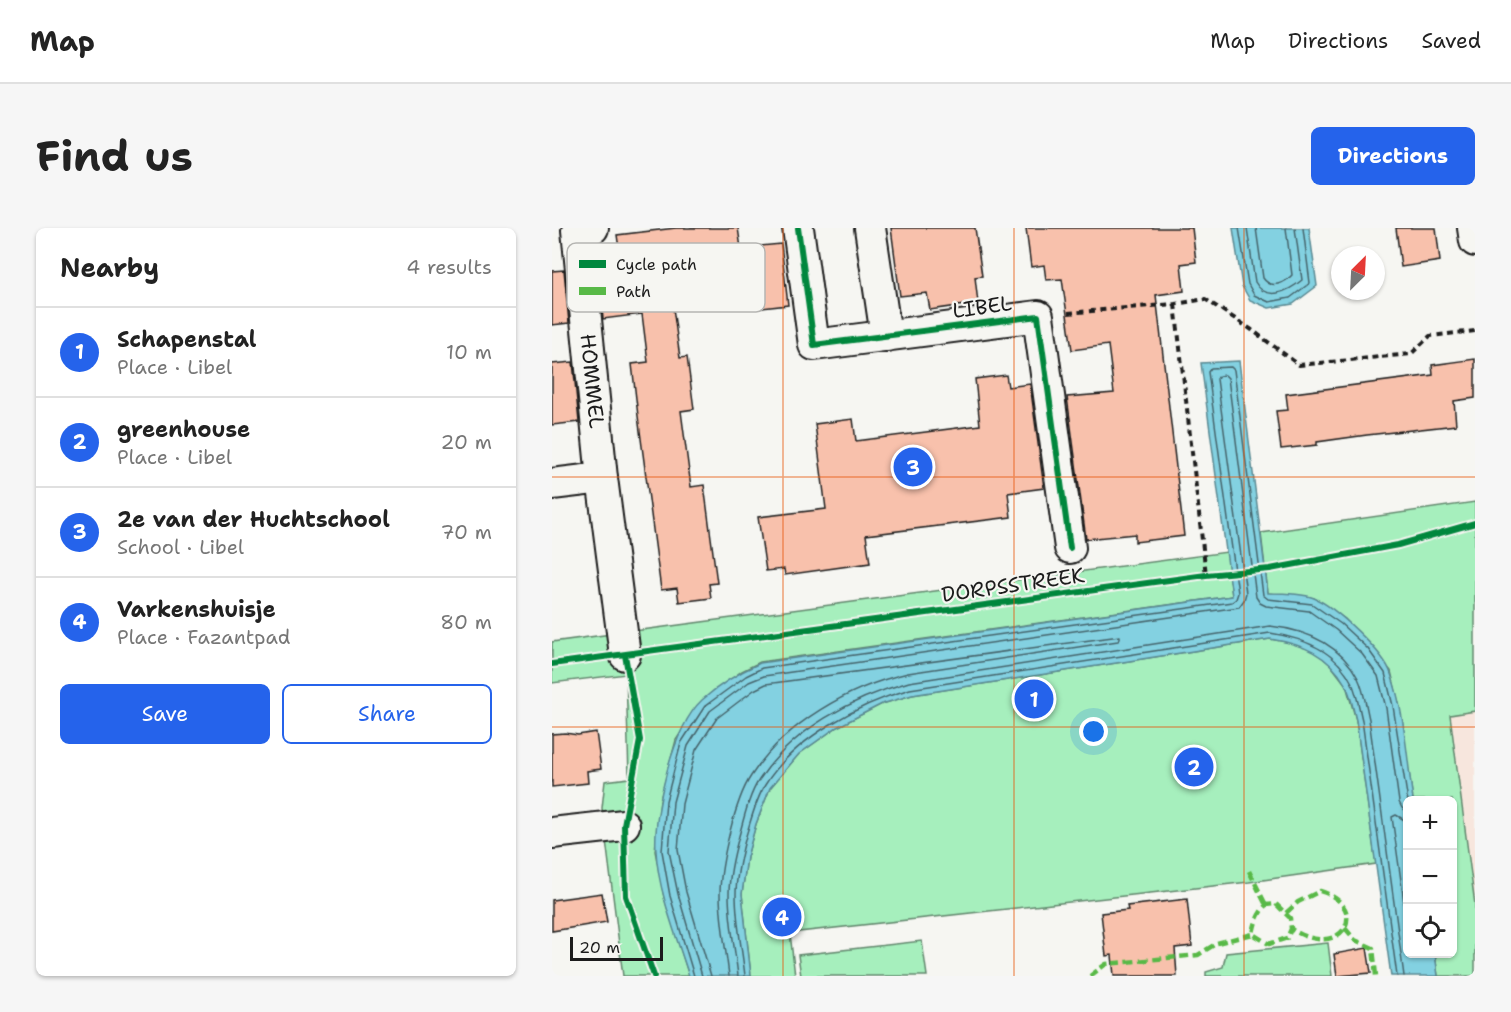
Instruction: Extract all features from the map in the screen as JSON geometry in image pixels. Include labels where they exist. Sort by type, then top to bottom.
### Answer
[{"type":"street","name":"HOMMEL","points":[[578,243],[577,230],[593,228]]},
{"type":"street","name":"LIBEL","points":[[798,228],[814,345],[1038,316],[1070,548]]},
{"type":"street","points":[[870,228],[886,336]]},
{"type":"street","points":[[1473,228],[1475,241]]},
{"type":"street","name":"HOMMEL","points":[[585,312],[602,478],[626,655]]},
{"type":"street","points":[[552,484],[602,478]]},
{"type":"street","points":[[552,833],[624,825]]},
{"type":"path","points":[[1175,304],[1206,575]]},
{"type":"path","points":[[1195,576],[1216,574]]},
{"type":"shaded area","points":[[1475,711],[1475,905],[1450,715]]},
{"type":"green space","points":[[1475,502],[1475,711],[1450,715],[1475,905],[1475,976],[1438,976],[1436,958],[1457,958],[1457,796],[1412,796],[1399,705],[1391,671],[1345,619],[1314,598],[1268,593],[1261,533]]},
{"type":"green space","points":[[1227,552],[1232,596],[760,662],[742,671],[701,702],[676,740],[660,800],[655,851],[664,897],[689,976],[623,976],[602,808],[605,781],[629,778],[626,674],[552,683],[552,642]]},
{"type":"green space","points":[[1270,639],[1292,643],[1314,651],[1330,664],[1346,685],[1356,720],[1376,864],[1249,882],[790,933],[795,976],[751,976],[742,894],[747,857],[756,824],[770,788],[799,754],[837,727],[882,704],[912,695]]},
{"type":"green space","points":[[922,941],[927,976],[801,976],[798,955]]},
{"type":"green space","points":[[1328,943],[1332,976],[1206,976],[1206,972],[1223,967],[1226,953]]},
{"type":"water","points":[[1233,228],[1309,228],[1317,286],[1293,304],[1269,308],[1250,300],[1242,286]]},
{"type":"water","points":[[1239,361],[1268,593],[1303,595],[1314,598],[1334,610],[1379,654],[1391,674],[1403,721],[1412,796],[1403,796],[1403,958],[1436,958],[1438,976],[1391,976],[1356,720],[1347,688],[1331,665],[1313,652],[1293,644],[1270,639],[912,695],[882,704],[837,727],[799,754],[770,788],[756,824],[747,857],[742,894],[751,976],[689,976],[660,882],[656,834],[662,793],[674,749],[692,713],[715,689],[760,663],[1232,596],[1201,363]]},
{"type":"building","points":[[676,228],[738,228],[740,243],[618,243],[617,235]]},
{"type":"building","points":[[891,228],[975,228],[982,276],[975,277],[978,303],[930,310],[927,293],[900,296]]},
{"type":"building","points":[[1026,228],[1192,228],[1196,262],[1181,264],[1184,291],[1156,295],[1184,536],[1135,542],[1135,534],[1086,539],[1067,397],[1114,393],[1108,345],[1072,350],[1062,279],[1046,280],[1044,265],[1031,267]]},
{"type":"building","points":[[1396,228],[1436,228],[1440,261],[1401,267]]},
{"type":"building","points":[[781,244],[788,305],[765,308],[765,246]]},
{"type":"building","points":[[564,270],[569,323],[552,325],[552,271]]},
{"type":"building","points":[[602,312],[674,312],[680,358],[687,357],[694,409],[681,411],[691,487],[704,485],[717,583],[709,584],[711,598],[679,602],[677,588],[661,590],[632,364],[648,362],[642,314],[603,319]]},
{"type":"building","points":[[1475,359],[1475,398],[1454,401],[1456,425],[1367,435],[1317,442],[1317,445],[1281,449],[1276,411],[1288,410],[1286,394],[1433,375],[1432,365]]},
{"type":"building","points":[[573,362],[579,422],[552,425],[552,364]]},
{"type":"building","points":[[1006,375],[1008,387],[1030,384],[1044,488],[1008,493],[1011,517],[866,535],[870,563],[785,575],[784,569],[766,571],[758,517],[826,509],[815,424],[853,419],[856,441],[980,425],[975,379]]},
{"type":"building","points":[[596,732],[601,769],[587,771],[588,783],[552,787],[552,734],[578,735]]},
{"type":"building","points":[[602,893],[607,922],[552,931],[552,900]]},
{"type":"building","points":[[1187,899],[1192,946],[1175,948],[1177,976],[1114,976],[1112,955],[1106,956],[1101,913],[1128,910],[1127,906]]},
{"type":"building","points":[[1367,948],[1371,973],[1337,976],[1334,954]]},
{"type":"marked path","points":[[1249,871],[1266,905]]},
{"type":"marked path","points":[[1286,913],[1298,902],[1320,891],[1336,898],[1344,908],[1347,918],[1344,928],[1337,935],[1325,939],[1310,937],[1291,929]]},
{"type":"marked path","points":[[1276,904],[1290,918],[1291,929],[1287,938],[1269,944],[1253,934],[1257,918],[1263,908],[1266,905],[1276,904]]},
{"type":"marked path","points":[[1345,928],[1355,940],[1373,948],[1376,976]]},
{"type":"marked path","points":[[1090,976],[1106,964],[1198,955],[1217,943],[1253,934]]},
{"type":"cycle path","points":[[798,228],[814,345],[1038,316],[1070,548]]},
{"type":"cycle path","name":"DORPSSTREEK","points":[[552,664],[1206,575],[1270,569],[1398,545],[1475,523]]},
{"type":"cycle path","points":[[625,655],[640,740],[624,825],[626,896],[654,976]]},
{"type":"place","name":"2e van der Huchtschool","points":[[913,467]]},
{"type":"place","name":"Schapenstal","points":[[1034,699]]},
{"type":"place","name":"greenhouse","points":[[1194,767]]},
{"type":"place","name":"Varkenshuisje","points":[[782,917]]}]
